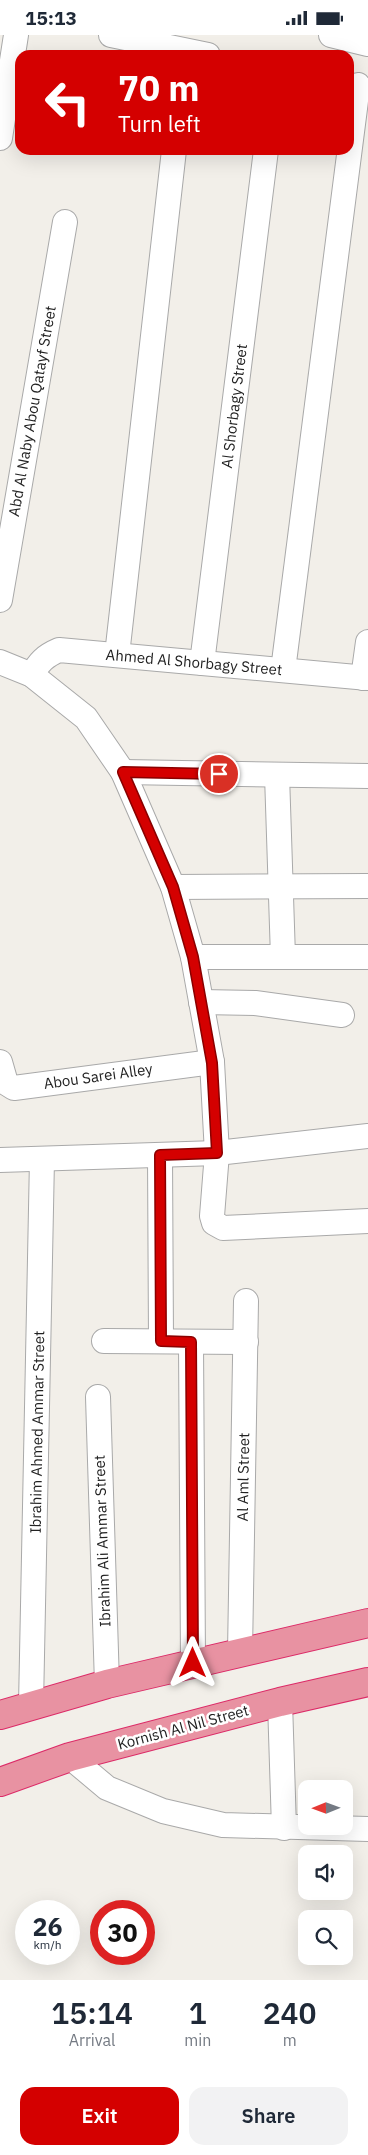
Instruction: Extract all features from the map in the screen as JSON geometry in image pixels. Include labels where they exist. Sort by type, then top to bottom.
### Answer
[{"type":"highway","points":[[0,1715],[31,1705],[193,1663],[368,1623]]},
{"type":"highway","name":"Kornish Al Nil Street","points":[[0,1782],[70,1757],[368,1681]]},
{"type":"street","points":[[0,138],[16,35]]},
{"type":"street","points":[[111,35],[143,38],[183,50]]},
{"type":"street","points":[[331,35],[368,44]]},
{"type":"street","points":[[354,116],[358,85]]},
{"type":"street","points":[[116,655],[173,155]]},
{"type":"street","name":"Al Shorbagy Street","points":[[202,663],[265,155]]},
{"type":"street","points":[[283,670],[349,155]]},
{"type":"street","name":"Abd Al Naby Abou Qatayf Street","points":[[0,600],[65,221]]},
{"type":"street","points":[[366,678],[368,642]]},
{"type":"street","name":"Ahmed Al Shorbagy Street","points":[[32,675],[38,663],[48,655],[59,650],[366,678]]},
{"type":"street","points":[[0,662],[32,675],[86,717],[123,772],[173,887],[193,957],[212,1063],[217,1153],[212,1215],[214,1223],[220,1227],[368,1221]]},
{"type":"street","points":[[123,772],[368,776]]},
{"type":"street","points":[[277,775],[283,957]]},
{"type":"street","points":[[173,887],[368,886]]},
{"type":"street","points":[[193,957],[368,957]]},
{"type":"street","points":[[201,1002],[254,1003],[342,1015]]},
{"type":"street","name":"Abou Sarei Alley","points":[[0,1062],[6,1083],[14,1088],[212,1063]]},
{"type":"street","points":[[0,1160],[217,1153],[368,1135]]},
{"type":"street","points":[[160,1155],[161,1341]]},
{"type":"street","name":"Ibrahim Ahmed Ammar Street","points":[[31,1705],[42,1159]]},
{"type":"street","name":"Al Aml Street","points":[[240,1652],[246,1301]]},
{"type":"street","points":[[104,1341],[246,1342]]},
{"type":"street","points":[[191,1342],[193,1663]]},
{"type":"street","name":"Ibrahim Ali Ammar Street","points":[[98,1397],[107,1685]]},
{"type":"street","points":[[280,1702],[284,1828]]},
{"type":"street","points":[[70,1757],[106,1788],[163,1811],[223,1825],[368,1829]]},
{"type":"route","points":[[193,1663],[191,1342],[161,1341],[160,1155],[217,1153],[212,1063],[193,957],[173,887],[123,772],[219,774]]}]
